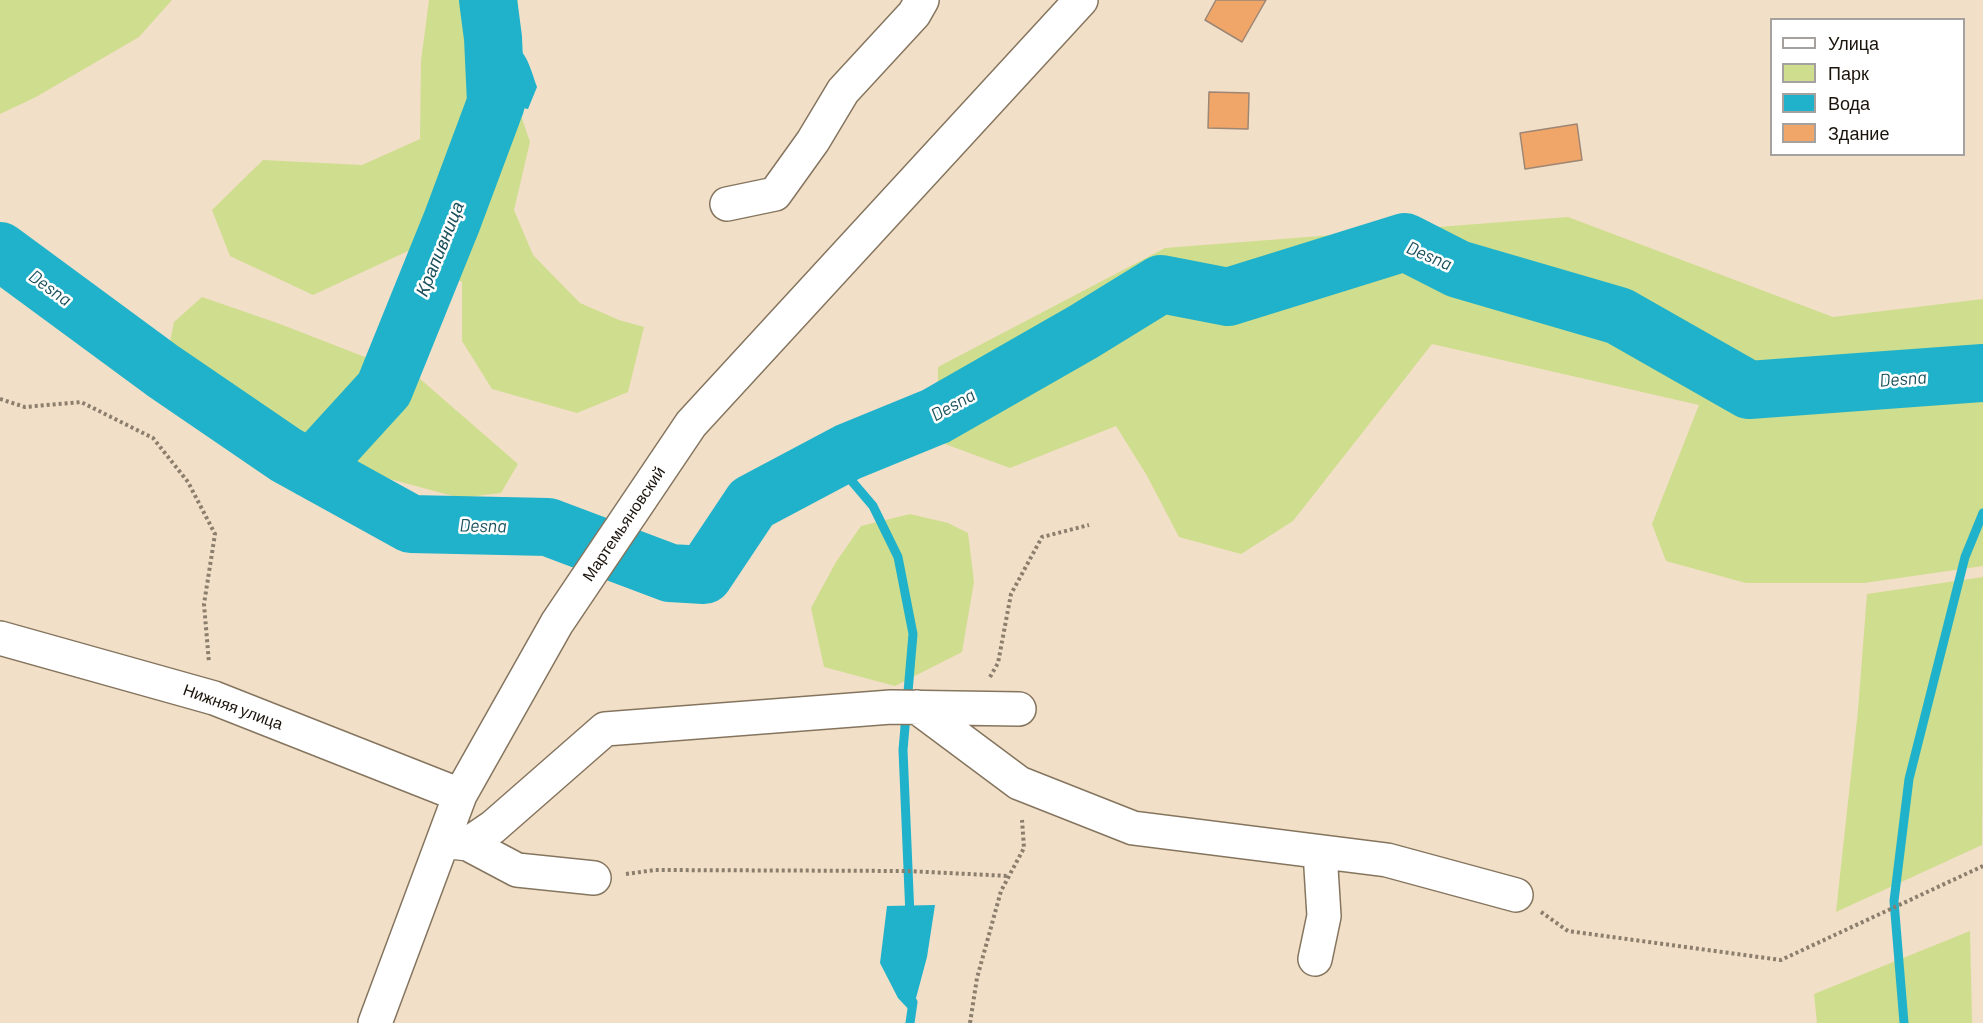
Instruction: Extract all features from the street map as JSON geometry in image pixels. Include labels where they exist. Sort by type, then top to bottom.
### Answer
[{"type":"street","points":[[727,204],[775,194],[813,141],[843,91],[914,14],[922,0]]},
{"type":"street","name":"Мартемьяновский","points":[[375,1023],[456,842],[460,795],[557,623],[692,424],[1081,0]]},
{"type":"street","name":"Нижняя улица","points":[[0,638],[214,698],[460,795]]},
{"type":"street","points":[[904,707],[1019,783],[1133,828],[1387,860],[1516,895]]},
{"type":"street","points":[[456,842],[493,827],[605,729],[904,707],[1019,709]]},
{"type":"street","points":[[456,842],[517,870],[594,878]]},
{"type":"street","points":[[1315,959],[1324,916],[1320,852]]},
{"type":"path","points":[[0,399],[25,407],[81,402],[153,438],[188,482],[215,534],[204,604],[214,698]]},
{"type":"path","points":[[970,708],[999,663],[1011,594],[1042,537],[1089,525]]},
{"type":"path","points":[[970,1023],[977,978],[1001,891],[1024,848],[1019,783]]},
{"type":"path","points":[[1516,895],[1568,931],[1781,960],[1983,866]]},
{"type":"path","points":[[594,878],[655,870],[907,871],[1009,876]]},
{"type":"green space","points":[[0,0],[172,0],[139,37],[36,97],[0,114]]},
{"type":"green space","points":[[429,0],[518,0],[513,92],[530,142],[514,210],[533,255],[580,303],[619,320],[644,327],[628,392],[577,413],[492,389],[462,341],[462,282],[408,251],[313,295],[230,256],[212,210],[263,160],[362,165],[420,139],[421,61]]},
{"type":"green space","points":[[1568,217],[1833,317],[1983,299],[1983,566],[1864,583],[1746,583],[1666,561],[1652,524],[1699,405],[1432,344],[1293,521],[1241,554],[1179,537],[1146,474],[1116,426],[1010,468],[937,441],[938,367],[1165,248]]},
{"type":"green space","points":[[202,297],[280,324],[419,378],[518,464],[501,493],[460,498],[390,479],[285,436],[167,356],[174,322]]},
{"type":"green space","points":[[910,514],[948,523],[968,533],[974,582],[962,652],[895,686],[824,667],[811,608],[836,562],[861,526]]},
{"type":"green space","points":[[1983,577],[1982,845],[1836,912],[1858,710],[1867,594]]},
{"type":"green space","points":[[1970,931],[1972,1023],[1817,1023],[1814,994]]},
{"type":"water","points":[[493,38],[512,44],[524,54],[537,87],[528,109],[496,103],[480,76],[482,54]]},
{"type":"water","points":[[935,905],[927,957],[912,1013],[898,998],[880,963],[887,906]]},
{"type":"building","points":[[1216,0],[1266,0],[1242,42],[1205,20]]},
{"type":"building","points":[[1209,92],[1249,93],[1248,129],[1208,128]]},
{"type":"building","points":[[1577,124],[1582,160],[1525,169],[1520,133]]},
{"type":"waterway","name":"Крапивница","points":[[311,469],[384,389],[452,221],[496,103],[493,38],[488,0]]},
{"type":"waterway","name":"Desna","points":[[0,251],[163,371],[286,455],[411,524],[548,527],[670,573],[704,575],[752,503],[848,452],[936,416],[1083,332],[1161,284],[1228,297],[1405,242],[1458,269],[1619,316],[1749,390],[1983,373]]},
{"type":"waterway","points":[[833,459],[873,506],[898,557],[913,634],[903,750],[910,916]]},
{"type":"waterway","points":[[1904,1023],[1894,901],[1909,779],[1965,557],[1983,513]]},
{"type":"waterway","points":[[910,1023],[913,1002]]}]
